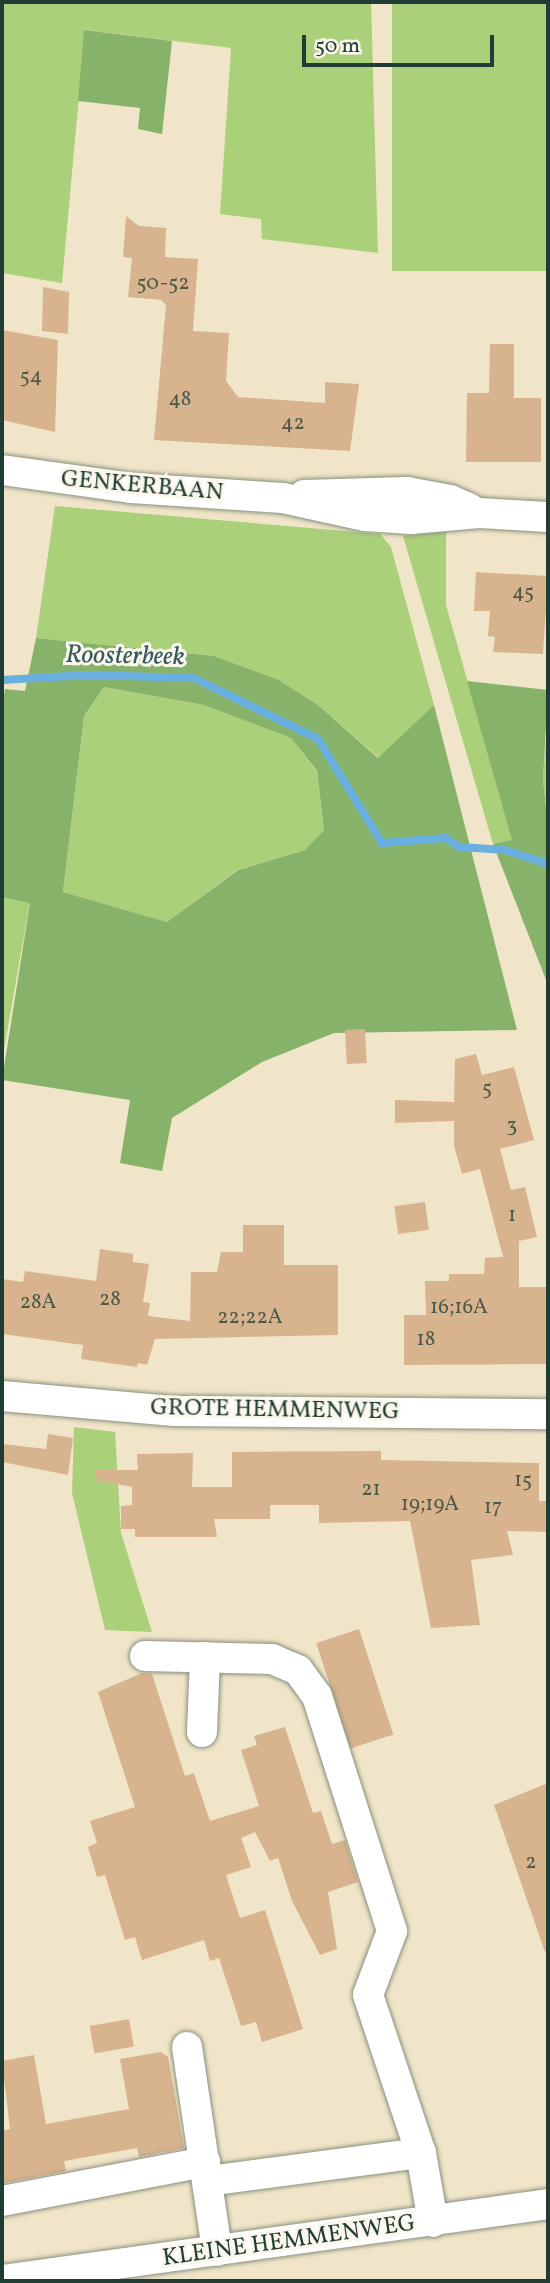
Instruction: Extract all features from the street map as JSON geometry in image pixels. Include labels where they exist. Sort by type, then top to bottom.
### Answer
[{"type":"street","name":"GENKERBAAN","points":[[2,470],[131,488],[283,498],[388,491],[450,500],[479,513],[548,517]]},
{"type":"street","name":"GROTE HEMMENWEG","points":[[2,1396],[174,1411],[548,1414]]},
{"type":"street","points":[[145,1656],[272,1659],[298,1670],[317,1696],[392,1931],[368,1995],[421,2153],[433,2222]]},
{"type":"street","points":[[202,1731],[205,1657]]},
{"type":"street","points":[[187,2047],[217,2251]]},
{"type":"street","points":[[2,2201],[206,2172],[421,2153]]},
{"type":"street","name":"KLEINE HEMMENWEG","points":[[2,2280],[543,2207]]},
{"type":"green space","points":[[2,2],[371,2],[378,253],[262,239],[261,219],[220,214],[231,48],[85,30],[62,283],[2,273]]},
{"type":"green space","points":[[392,2],[548,2],[548,271],[392,271]]},
{"type":"green space","points":[[84,30],[172,41],[162,134],[138,129],[140,108],[78,101]]},
{"type":"green space","points":[[55,506],[380,534],[391,547],[434,705],[379,758],[318,705],[279,680],[214,656],[36,638]]},
{"type":"green space","points":[[446,532],[446,605],[513,841],[493,844],[403,536]]},
{"type":"green space","points":[[36,638],[214,656],[279,680],[318,705],[378,758],[434,705],[517,1030],[334,1033],[262,1062],[172,1118],[162,1171],[120,1163],[130,1100],[2,1080],[30,903],[2,897],[2,707],[5,689],[25,691]],"holes":[[[104,687],[204,705],[291,738],[317,771],[324,830],[305,850],[238,870],[167,922],[63,892],[84,716]]]},
{"type":"green space","points":[[467,681],[548,690],[543,780],[548,826],[548,985],[493,844],[512,840]]},
{"type":"green space","points":[[104,687],[204,705],[291,738],[317,772],[324,830],[305,850],[237,870],[167,922],[63,892],[84,716]]},
{"type":"green space","points":[[548,710],[548,826],[543,780]]},
{"type":"green space","points":[[2,897],[30,902],[2,1061]]},
{"type":"green space","points":[[74,1427],[115,1432],[121,1533],[152,1632],[105,1630],[72,1493]]},
{"type":"building","points":[[126,216],[139,226],[166,228],[165,257],[198,259],[193,331],[229,333],[226,381],[238,397],[325,403],[325,382],[359,384],[350,451],[154,440],[166,305],[161,300],[128,297],[132,258],[123,257]]},
{"type":"building","points":[[43,287],[69,292],[68,334],[42,331]]},
{"type":"building","points":[[2,330],[58,340],[55,432],[2,420]]},
{"type":"building","points":[[490,344],[514,344],[514,398],[541,398],[541,462],[466,462],[467,393],[489,393]]},
{"type":"building","points":[[476,572],[548,576],[543,654],[493,652],[495,637],[488,636],[490,611],[474,611]]},
{"type":"building","points":[[365,1029],[367,1063],[347,1064],[345,1030]]},
{"type":"building","points":[[476,1054],[482,1075],[514,1067],[534,1140],[500,1149],[511,1190],[525,1187],[537,1237],[519,1241],[519,1287],[548,1287],[548,1364],[404,1365],[404,1315],[426,1315],[425,1281],[449,1281],[449,1274],[484,1274],[485,1258],[503,1257],[480,1169],[462,1174],[454,1146],[454,1121],[395,1123],[395,1100],[454,1102],[455,1059]]},
{"type":"building","points":[[425,1202],[429,1230],[398,1234],[394,1206]]},
{"type":"building","points":[[243,1225],[284,1225],[284,1265],[338,1265],[338,1335],[155,1339],[147,1365],[138,1363],[137,1367],[81,1359],[83,1345],[2,1334],[2,1279],[23,1282],[25,1271],[96,1281],[100,1249],[133,1254],[133,1262],[149,1264],[143,1302],[150,1303],[148,1316],[190,1321],[191,1272],[217,1272],[221,1252],[243,1252]]},
{"type":"building","points":[[48,1434],[73,1438],[68,1475],[2,1462],[2,1444],[46,1449]]},
{"type":"building","points":[[381,1451],[381,1460],[539,1463],[539,1501],[548,1501],[548,1532],[507,1531],[513,1555],[471,1560],[480,1625],[431,1628],[410,1521],[319,1523],[319,1505],[270,1505],[270,1519],[214,1519],[217,1537],[135,1537],[135,1529],[121,1529],[121,1506],[132,1505],[132,1487],[95,1480],[96,1470],[138,1470],[137,1454],[193,1453],[192,1487],[232,1487],[232,1452]]},
{"type":"building","points":[[359,1629],[393,1735],[351,1748],[316,1643]]},
{"type":"building","points":[[142,1673],[152,1674],[185,1776],[194,1773],[210,1821],[259,1806],[241,1750],[257,1745],[254,1736],[285,1727],[313,1813],[321,1811],[332,1844],[345,1840],[358,1882],[328,1892],[337,1949],[320,1955],[292,1901],[278,1858],[270,1861],[255,1832],[241,1838],[251,1867],[226,1875],[240,1918],[265,1910],[303,2029],[262,2042],[256,2022],[241,2026],[219,1958],[210,1961],[204,1940],[142,1960],[135,1937],[125,1940],[105,1875],[97,1877],[88,1847],[97,1843],[90,1821],[135,1807],[98,1692]]},
{"type":"building","points":[[548,1783],[548,1951],[545,1952],[494,1805]]},
{"type":"building","points":[[129,2019],[134,2047],[94,2054],[90,2026]]},
{"type":"building","points":[[161,2052],[168,2057],[184,2148],[139,2157],[137,2148],[64,2161],[66,2171],[3,2183],[2,2131],[10,2129],[2,2061],[34,2055],[46,2124],[129,2109],[120,2059]]},
{"type":"waterway","name":"Roosterbeek","points":[[2,680],[87,675],[194,678],[318,739],[382,843],[446,838],[459,847],[505,850],[548,864]]}]
